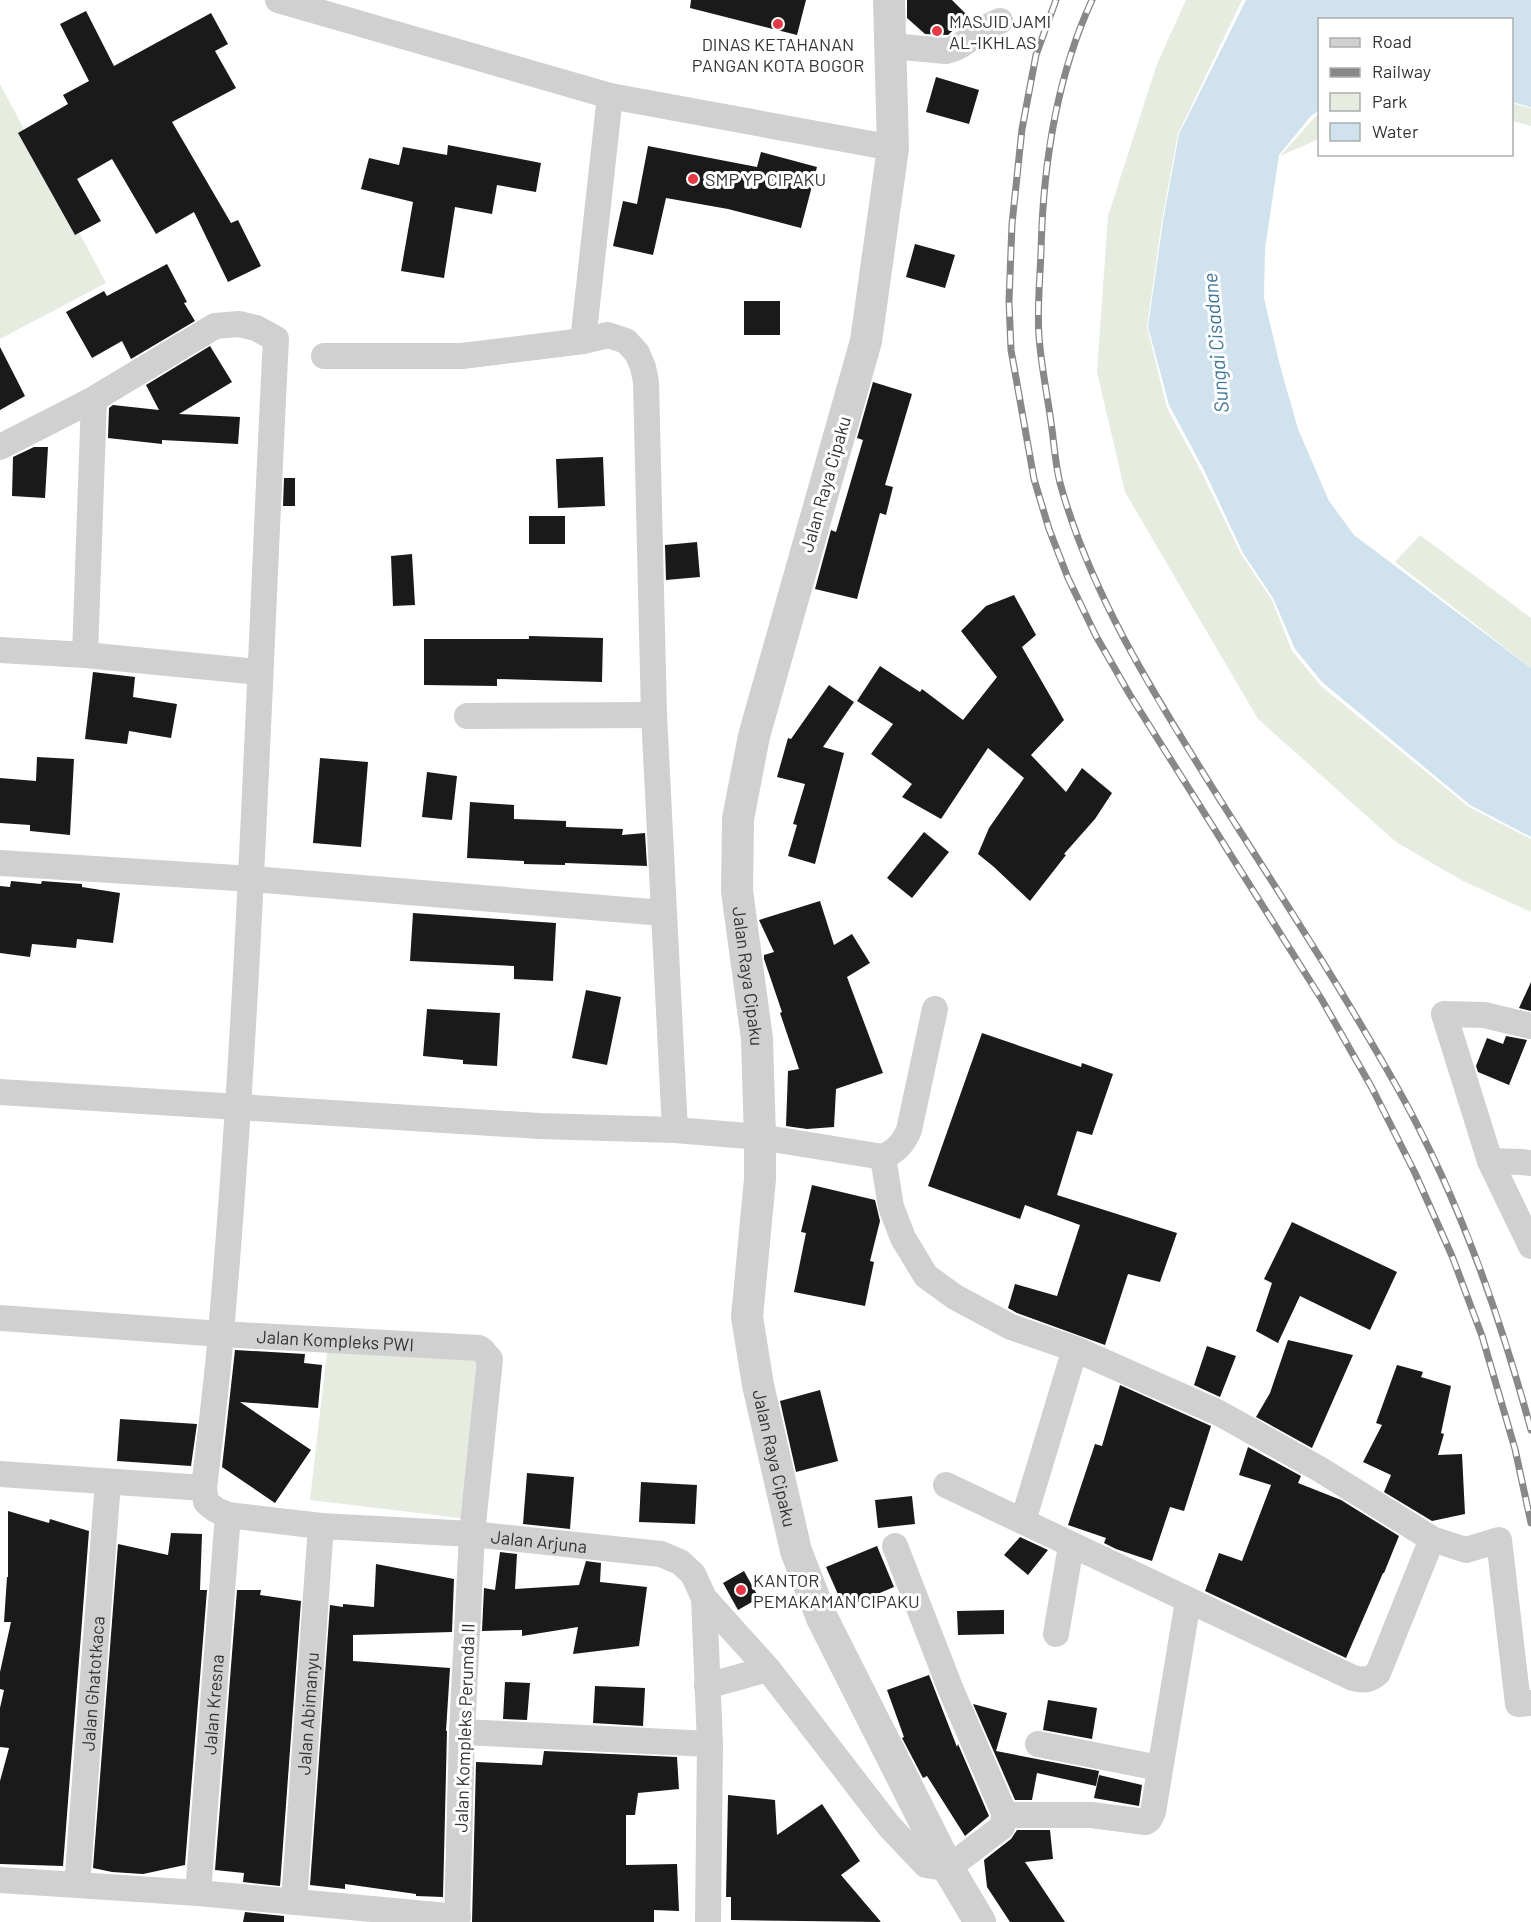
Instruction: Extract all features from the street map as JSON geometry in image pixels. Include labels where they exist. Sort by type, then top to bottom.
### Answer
[{"type":"street","points":[[278,0],[610,96],[893,148]]},
{"type":"street","name":"Jalan Raya Cipaku","points":[[889,0],[893,148],[866,340],[754,736],[738,819],[737,891],[757,1038],[760,1137],[760,1179],[747,1317],[758,1385],[796,1551],[822,1618],[948,1868],[980,1922]]},
{"type":"street","points":[[891,46],[953,50],[981,30],[1000,21]]},
{"type":"street","points":[[583,341],[610,96]]},
{"type":"street","points":[[0,447],[94,399],[215,326],[240,324],[256,328],[276,339],[259,672],[252,879],[238,1107],[221,1334],[204,1488],[206,1502],[216,1510],[228,1515]]},
{"type":"street","points":[[324,356],[462,357],[583,341],[608,335],[626,341],[637,353],[646,382],[654,716],[675,1130]]},
{"type":"street","points":[[86,655],[94,399]]},
{"type":"street","points":[[0,650],[86,655],[259,672]]},
{"type":"street","points":[[467,716],[654,716]]},
{"type":"street","points":[[0,863],[252,879],[663,913]]},
{"type":"street","points":[[0,1092],[539,1126],[675,1130],[760,1137],[883,1157],[899,1147],[909,1130],[935,1009]]},
{"type":"street","points":[[1531,1026],[1484,1015],[1444,1014],[1490,1161],[1531,1246]]},
{"type":"street","points":[[883,1157],[891,1207],[903,1238],[926,1276],[955,1298],[1011,1327],[1075,1349],[1187,1398],[1249,1429],[1321,1470],[1432,1539],[1466,1550],[1499,1540],[1525,1703]]},
{"type":"street","points":[[1490,1161],[1531,1163]]},
{"type":"street","name":"Jalan Kompleks PWI","points":[[0,1318],[221,1334],[479,1348],[490,1359],[472,1534]]},
{"type":"street","points":[[1023,1521],[1075,1349]]},
{"type":"street","points":[[0,1474],[204,1488]]},
{"type":"street","name":"Jalan Ghatotkaca","points":[[76,1885],[108,1482]]},
{"type":"street","points":[[946,1485],[1188,1601],[1353,1678],[1363,1680],[1371,1678],[1378,1672],[1432,1539]]},
{"type":"street","name":"Jalan Arjuna","points":[[228,1515],[321,1526],[472,1534],[661,1554],[680,1562],[693,1574],[704,1598],[768,1669],[889,1826],[926,1864],[948,1868]]},
{"type":"street","name":"Jalan Kresna","points":[[198,1893],[228,1515]]},
{"type":"street","name":"Jalan Abimanyu","points":[[294,1902],[321,1526]]},
{"type":"street","name":"Jalan Kompleks Perumda II","points":[[457,1919],[462,1732],[472,1534]]},
{"type":"street","points":[[895,1546],[951,1690],[1005,1815],[1002,1827],[948,1868]]},
{"type":"street","points":[[1056,1634],[1071,1546]]},
{"type":"street","points":[[704,1598],[710,1744],[708,1922]]},
{"type":"street","points":[[1005,1815],[1091,1815],[1146,1822],[1149,1820],[1153,1812],[1188,1601]]},
{"type":"street","points":[[707,1686],[768,1669]]},
{"type":"street","points":[[462,1732],[710,1744]]},
{"type":"street","points":[[1038,1744],[1160,1768]]},
{"type":"street","points":[[0,1880],[198,1893],[457,1919]]},
{"type":"green space","points":[[1186,0],[1242,0],[1178,134],[1162,220],[1147,327],[1167,408],[1202,473],[1241,554],[1272,600],[1292,651],[1321,686],[1469,807],[1531,839],[1531,912],[1463,881],[1396,842],[1258,719],[1125,492],[1097,372],[1108,216],[1157,64]]},
{"type":"green space","points":[[0,84],[106,283],[0,339]]},
{"type":"green space","points":[[1513,103],[1531,108],[1531,126],[1513,121]]},
{"type":"green space","points":[[1318,115],[1318,139],[1280,156]]},
{"type":"green space","points":[[1420,535],[1531,618],[1531,668],[1395,562]]},
{"type":"green space","points":[[328,1343],[489,1358],[476,1520],[310,1500]]},
{"type":"water","name":"Sungai Cisadane","points":[[1246,0],[1531,0],[1531,107],[1513,102],[1513,18],[1318,18],[1318,111],[1279,155],[1265,249],[1264,298],[1298,429],[1329,501],[1354,535],[1531,668],[1531,837],[1470,805],[1322,682],[1295,649],[1273,598],[1243,553],[1205,472],[1169,405],[1148,327],[1163,221],[1179,134]]},
{"type":"building","name":"DINAS KETAHANAN PANGAN KOTA BOGOR","points":[[691,0],[806,0],[797,35],[690,8]]},
{"type":"building","name":"MASJID JAMI AL-IKHLAS","points":[[907,0],[952,0],[968,16],[948,35],[925,34],[907,18]]},
{"type":"building","points":[[86,11],[114,66],[211,13],[228,44],[215,51],[236,88],[172,122],[231,223],[238,220],[261,266],[228,282],[194,212],[156,234],[112,159],[77,179],[101,221],[75,235],[18,133],[68,104],[63,95],[89,81],[60,24]]},
{"type":"building","points":[[936,77],[979,90],[969,124],[926,112]]},
{"type":"building","points":[[448,145],[541,163],[536,192],[497,185],[492,214],[455,207],[444,278],[401,271],[413,202],[361,189],[369,158],[399,165],[403,147],[447,155]]},
{"type":"building","points":[[648,146],[757,167],[761,152],[817,167],[801,228],[728,209],[666,198],[653,255],[613,246],[623,201],[637,204]]},
{"type":"building","points":[[915,244],[955,255],[945,288],[906,277]]},
{"type":"building","points":[[167,264],[187,302],[184,303],[195,321],[131,359],[122,341],[92,358],[66,312],[104,291],[107,296]]},
{"type":"building","points":[[744,301],[780,301],[780,335],[744,335]]},
{"type":"building","points":[[210,346],[232,382],[179,414],[240,417],[238,444],[162,440],[162,444],[108,438],[109,408],[113,405],[159,410],[146,385]]},
{"type":"building","points":[[0,347],[25,396],[0,410]]},
{"type":"building","points":[[873,382],[912,394],[885,485],[893,487],[886,515],[880,513],[857,599],[815,589],[831,530],[836,532],[863,440],[857,438]]},
{"type":"building","points":[[34,447],[48,447],[45,498],[12,496],[13,457]]},
{"type":"building","points":[[603,457],[605,506],[558,508],[556,459]]},
{"type":"building","points":[[284,478],[295,478],[295,506],[283,506]]},
{"type":"building","points":[[529,516],[565,516],[565,544],[529,544]]},
{"type":"building","points":[[697,542],[700,577],[666,580],[665,545]]},
{"type":"building","points":[[412,554],[415,605],[393,606],[391,556]]},
{"type":"building","points":[[1014,595],[1036,635],[1022,647],[1064,720],[1031,755],[1066,792],[1082,768],[1112,793],[1095,819],[1064,854],[1066,855],[1030,901],[978,854],[989,828],[1024,778],[988,748],[941,819],[902,797],[912,784],[871,754],[893,724],[857,701],[880,666],[920,692],[922,689],[963,720],[997,677],[961,631],[986,606]]},
{"type":"building","points":[[529,636],[603,638],[602,682],[497,679],[497,686],[424,685],[424,639],[529,639]]},
{"type":"building","points":[[93,672],[135,677],[133,697],[177,704],[171,738],[129,731],[127,744],[85,739]]},
{"type":"building","points":[[829,685],[854,702],[823,747],[844,753],[815,864],[788,856],[797,825],[793,824],[805,784],[777,777],[788,738],[791,739]]},
{"type":"building","points":[[37,757],[74,759],[70,835],[30,831],[30,825],[0,823],[0,778],[36,781]]},
{"type":"building","points":[[320,758],[368,762],[361,847],[313,843]]},
{"type":"building","points":[[427,772],[457,776],[452,820],[422,817]]},
{"type":"building","points":[[470,802],[514,805],[514,819],[566,821],[566,827],[623,829],[622,835],[645,833],[647,866],[524,864],[524,861],[467,858]]},
{"type":"building","points":[[924,832],[949,852],[912,898],[887,878]]},
{"type":"building","points":[[11,881],[82,884],[82,887],[120,893],[113,943],[77,939],[76,948],[32,944],[30,957],[0,953],[0,886],[10,887]]},
{"type":"building","points":[[820,901],[834,945],[852,934],[870,963],[847,977],[883,1073],[836,1089],[834,1127],[807,1129],[786,1126],[788,1071],[799,1069],[764,959],[764,955],[774,952],[759,920]]},
{"type":"building","points":[[413,913],[556,923],[553,981],[514,979],[514,966],[410,961]]},
{"type":"building","points":[[1531,982],[1531,1011],[1519,1008]]},
{"type":"building","points":[[586,990],[621,997],[607,1065],[572,1058]]},
{"type":"building","points":[[427,1009],[500,1013],[497,1066],[463,1064],[463,1060],[423,1056]]},
{"type":"building","points":[[982,1033],[1081,1067],[1082,1063],[1113,1074],[1092,1135],[1077,1131],[1057,1195],[1177,1233],[1160,1282],[1128,1274],[1105,1345],[1008,1308],[1015,1284],[1057,1296],[1080,1225],[1025,1205],[1020,1219],[928,1186]]},
{"type":"building","points":[[1506,1036],[1527,1040],[1509,1085],[1478,1072],[1476,1066],[1487,1038],[1503,1044]]},
{"type":"building","points":[[812,1185],[875,1200],[880,1221],[870,1261],[874,1262],[865,1306],[794,1292],[806,1233],[801,1232]]},
{"type":"building","points":[[1292,1222],[1397,1272],[1370,1330],[1300,1296],[1278,1343],[1256,1331],[1272,1283],[1264,1279]]},
{"type":"building","points":[[1288,1340],[1353,1355],[1312,1448],[1256,1417],[1270,1393]]},
{"type":"building","points":[[1207,1346],[1236,1356],[1220,1397],[1194,1385]]},
{"type":"building","points":[[235,1350],[305,1354],[304,1363],[322,1365],[318,1408],[240,1402],[311,1450],[275,1503],[222,1467]]},
{"type":"building","points":[[1397,1365],[1423,1372],[1421,1377],[1451,1386],[1441,1433],[1444,1434],[1438,1455],[1462,1454],[1465,1514],[1432,1521],[1384,1492],[1391,1475],[1363,1462],[1382,1425],[1376,1423]]},
{"type":"building","points":[[1120,1385],[1211,1426],[1184,1511],[1170,1507],[1152,1561],[1116,1549],[1104,1543],[1106,1538],[1068,1525],[1095,1444],[1102,1446]]},
{"type":"building","points":[[820,1390],[838,1461],[796,1472],[780,1401]]},
{"type":"building","points":[[120,1419],[197,1424],[191,1466],[117,1461]]},
{"type":"building","points":[[1248,1447],[1301,1476],[1298,1483],[1341,1500],[1399,1536],[1346,1658],[1205,1591],[1219,1553],[1242,1561],[1271,1485],[1239,1475]]},
{"type":"building","points":[[527,1473],[574,1477],[570,1529],[523,1524]]},
{"type":"building","points":[[641,1482],[697,1485],[695,1524],[639,1522]]},
{"type":"building","points":[[912,1496],[915,1524],[878,1528],[875,1500]]},
{"type":"building","points":[[8,1511],[49,1523],[50,1519],[89,1531],[63,1866],[0,1864],[0,1781],[9,1748],[0,1747],[0,1708],[4,1690],[0,1689],[0,1672],[11,1622],[4,1622],[8,1577]]},
{"type":"building","points":[[171,1533],[202,1534],[200,1590],[207,1590],[185,1865],[143,1874],[112,1872],[93,1868],[118,1544],[168,1555]]},
{"type":"building","points":[[1020,1537],[1048,1550],[1028,1575],[1004,1555]]},
{"type":"building","points":[[877,1546],[894,1587],[844,1608],[826,1567]]},
{"type":"building","points":[[500,1552],[517,1554],[515,1589],[579,1585],[586,1561],[601,1563],[600,1582],[647,1587],[639,1646],[573,1654],[578,1627],[522,1636],[522,1630],[482,1631],[484,1588],[495,1590]]},
{"type":"building","points":[[376,1564],[454,1579],[452,1632],[353,1635],[353,1661],[450,1668],[446,1731],[443,1897],[416,1896],[416,1894],[345,1884],[345,1889],[310,1885],[330,1605],[374,1607]]},
{"type":"building","name":"KANTOR PEMAKAMAN CIPAKU","points":[[744,1571],[759,1598],[738,1610],[723,1583]]},
{"type":"building","points":[[237,1590],[261,1590],[260,1595],[301,1601],[280,1886],[243,1882],[244,1873],[215,1870]]},
{"type":"building","points":[[1004,1610],[1004,1634],[958,1635],[957,1611]]},
{"type":"building","points":[[929,1675],[957,1747],[958,1744],[989,1816],[965,1836],[927,1776],[923,1778],[902,1738],[904,1737],[887,1690]]},
{"type":"building","points":[[505,1682],[530,1683],[527,1720],[503,1719]]},
{"type":"building","points":[[595,1686],[645,1688],[643,1726],[593,1723]]},
{"type":"building","points":[[1048,1700],[1097,1708],[1092,1739],[1043,1730]]},
{"type":"building","points":[[973,1704],[1007,1713],[996,1751],[1099,1771],[1096,1786],[1037,1773],[1032,1800],[1015,1800]]},
{"type":"building","points":[[544,1751],[677,1757],[679,1789],[638,1793],[635,1815],[626,1815],[626,1865],[677,1864],[679,1911],[654,1910],[654,1922],[472,1922],[476,1762],[542,1765]]},
{"type":"building","points":[[1099,1775],[1142,1785],[1139,1806],[1094,1798]]},
{"type":"building","points":[[728,1795],[775,1800],[777,1835],[822,1804],[860,1861],[841,1875],[881,1922],[731,1920],[731,1897],[726,1897]]},
{"type":"building","points":[[1017,1830],[1050,1830],[1053,1859],[1025,1862],[1065,1922],[1010,1922],[987,1887],[984,1860],[1011,1839]]},
{"type":"building","points":[[245,1912],[284,1916],[284,1922],[243,1922]]},
{"type":"railway","points":[[1056,0],[1036,55],[1022,129],[1012,224],[1009,301],[1011,350],[1034,479],[1049,529],[1068,578],[1096,636],[1130,695],[1322,1000],[1372,1088],[1415,1173],[1452,1256],[1482,1336],[1515,1449],[1531,1523]]},
{"type":"railway","points":[[1092,0],[1069,60],[1061,91],[1049,154],[1042,219],[1038,304],[1039,336],[1060,483],[1090,568],[1129,649],[1222,803],[1356,1016],[1420,1130],[1458,1213],[1491,1298],[1531,1430]]},
{"type":"place","name":"DINAS KETAHANAN PANGAN KOTA BOGOR","points":[[778,24]]},
{"type":"place","name":"MASJID JAMI AL-IKHLAS","points":[[937,31]]},
{"type":"place","name":"SMP YP CIPAKU","points":[[693,179]]},
{"type":"place","name":"KANTOR PEMAKAMAN CIPAKU","points":[[741,1590]]}]
